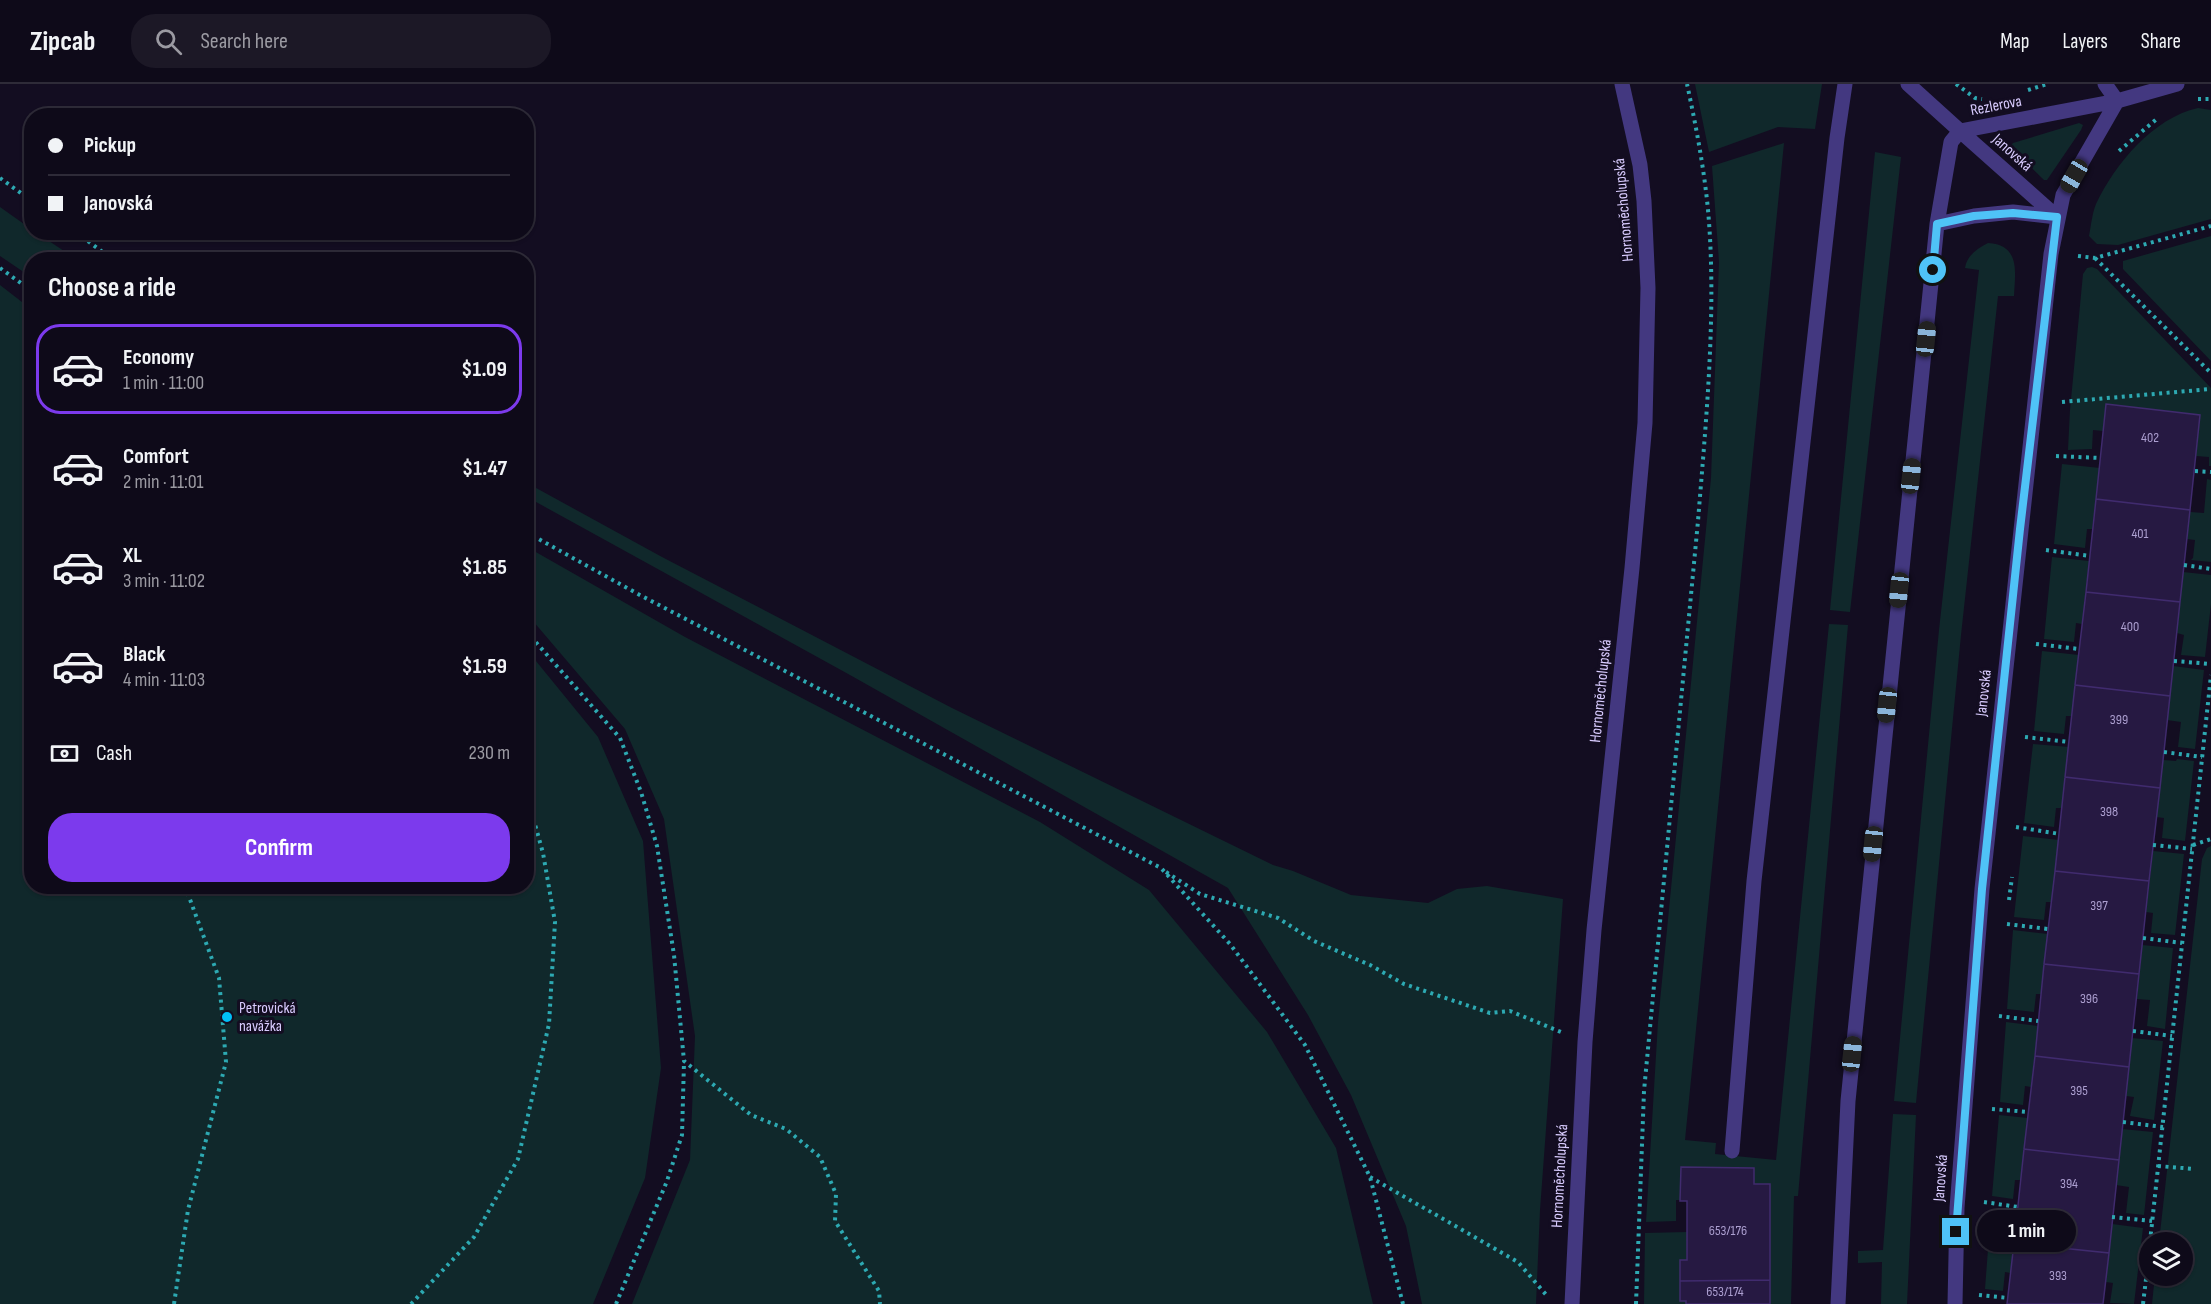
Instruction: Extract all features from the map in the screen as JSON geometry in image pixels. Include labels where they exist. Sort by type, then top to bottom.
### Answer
[{"type":"street","name":"Hornoměcholupská","points":[[1572,1304],[1594,930],[1645,423],[1648,288],[1644,201],[1640,165],[1622,84]]},
{"type":"street","points":[[1732,1151],[1755,870],[1837,138],[1845,84]]},
{"type":"street","name":"Rezlerova","points":[[1908,84],[1960,131],[2117,101],[2176,84]]},
{"type":"street","points":[[1937,224],[1974,216],[2013,213],[2057,217],[2063,195],[2117,101],[2105,84]]},
{"type":"street","points":[[1838,1304],[1848,1101],[1937,224],[1951,142],[1960,131]]},
{"type":"street","name":"Janovská","points":[[1955,1304],[1957,1208],[1982,889],[2020,529],[2057,217],[1960,131]]},
{"type":"path","points":[[1636,1304],[1644,1091],[1706,428],[1710,323],[1708,212],[1702,161],[1687,84]]},
{"type":"path","points":[[1956,84],[1975,98],[1989,100]]},
{"type":"path","points":[[2022,92],[2047,84]]},
{"type":"path","points":[[2194,100],[2211,99]]},
{"type":"path","points":[[2115,155],[2167,112]]},
{"type":"path","points":[[0,178],[24,195]]},
{"type":"path","points":[[2080,245],[2078,256],[2095,258],[2211,226]]},
{"type":"path","points":[[87,240],[102,252]]},
{"type":"path","points":[[2095,258],[2211,373]]},
{"type":"path","points":[[0,268],[24,285]]},
{"type":"path","points":[[2061,413],[2062,402],[2211,389]]},
{"type":"path","points":[[2058,446],[2056,456],[2100,458]]},
{"type":"path","points":[[2195,471],[2211,472]]},
{"type":"path","points":[[534,536],[638,594],[1161,868],[1200,894],[1278,918],[1314,941],[1370,965],[1404,984],[1490,1013],[1510,1011],[1586,1042]]},
{"type":"path","points":[[2047,539],[2046,550],[2090,556]]},
{"type":"path","points":[[2184,565],[2211,568]]},
{"type":"path","points":[[2037,632],[2036,644],[2079,649]]},
{"type":"path","points":[[534,640],[620,738],[641,792],[657,846],[674,955],[684,1061],[682,1135],[667,1181],[616,1304]]},
{"type":"path","points":[[2174,661],[2211,664]]},
{"type":"path","points":[[2151,1232],[2211,675]]},
{"type":"path","points":[[2024,748],[2027,725]]},
{"type":"path","points":[[2025,737],[2069,742]]},
{"type":"path","points":[[2164,752],[2202,756]]},
{"type":"path","points":[[2015,838],[2018,816]]},
{"type":"path","points":[[411,1304],[474,1237],[518,1160],[549,1024],[555,922],[543,854],[534,821]]},
{"type":"path","points":[[2016,827],[2060,834]]},
{"type":"path","points":[[2153,845],[2192,847],[2211,839]]},
{"type":"path","points":[[1161,868],[1230,944],[1305,1045],[1370,1177],[1403,1304]]},
{"type":"path","points":[[2009,902],[2012,870]]},
{"type":"path","points":[[174,1304],[188,1210],[226,1062],[219,978],[187,894]]},
{"type":"path","points":[[2006,935],[2008,913]]},
{"type":"path","points":[[2007,924],[2048,929]]},
{"type":"path","points":[[2143,938],[2182,943]]},
{"type":"path","points":[[1998,1028],[2000,1005]]},
{"type":"path","points":[[1999,1016],[2038,1021]]},
{"type":"path","points":[[2133,1031],[2172,1036]]},
{"type":"path","points":[[684,1061],[751,1115],[786,1129],[820,1157],[836,1194],[835,1221],[879,1291],[880,1304]]},
{"type":"path","points":[[1991,1120],[1992,1109],[2028,1113]]},
{"type":"path","points":[[2123,1122],[2163,1127]]},
{"type":"path","points":[[2158,1166],[2194,1169]]},
{"type":"path","points":[[1370,1177],[1518,1262],[1554,1304]]},
{"type":"path","points":[[1985,1191],[1984,1202],[2018,1207]]},
{"type":"path","points":[[2112,1217],[2152,1221]]},
{"type":"path","points":[[1977,1304],[1978,1283]]},
{"type":"path","points":[[2143,1304],[2145,1286]]},
{"type":"path","points":[[1977,1295],[2008,1298]]},
{"type":"green space","points":[[1695,84],[1822,84],[1815,129],[1778,127],[1709,152]]},
{"type":"green space","points":[[2198,108],[2211,110],[2211,219],[2118,245],[2097,244],[2089,236],[2096,204],[2125,159],[2151,132],[2181,113]]},
{"type":"green space","points":[[2079,123],[2083,125],[2081,130],[2047,180],[2044,180],[2010,147],[2013,143]]},
{"type":"green space","points":[[1784,143],[1685,1140],[1716,1143],[1715,1154],[1776,1160],[1829,624],[1848,625],[1798,1196],[1794,1196],[1791,1304],[1770,1304],[1770,1184],[1754,1184],[1754,1168],[1681,1167],[1681,1200],[1676,1200],[1676,1221],[1646,1222],[1658,1022],[1711,478],[1719,262],[1712,166]]},
{"type":"green space","points":[[1875,152],[1901,157],[1850,612],[1830,610]]},
{"type":"green space","points":[[0,207],[24,224],[24,240],[48,240],[66,252],[24,252],[24,272],[0,256]]},
{"type":"green space","points":[[2211,236],[2211,361],[2123,269],[2123,261]]},
{"type":"green space","points":[[1988,243],[1999,245],[2011,255],[2015,270],[2014,296],[1998,296],[1961,635],[1916,1103],[1894,1101],[1939,630],[1979,270],[1965,268],[1970,256]]},
{"type":"green space","points":[[2087,268],[2097,269],[2211,388],[2211,466],[2209,466],[2209,457],[2196,456],[2200,415],[2106,405],[2103,431],[2093,430],[2092,449],[2068,450],[2083,274]]},
{"type":"green space","points":[[0,285],[24,304],[24,894],[534,894],[534,659],[598,737],[643,841],[661,1068],[645,1178],[593,1304],[0,1304]]},
{"type":"green space","points":[[2062,464],[2100,468],[2092,529],[2087,529],[2085,548],[2054,544]]},
{"type":"green space","points":[[2207,479],[2211,480],[2211,562],[2191,560],[2195,540],[2187,539],[2190,512],[2204,513]]},
{"type":"green space","points":[[534,487],[662,557],[952,708],[1273,865],[1351,895],[1428,903],[1457,889],[1487,886],[1563,899],[1540,1210],[1536,1304],[1422,1304],[1406,1226],[1351,1095],[1308,1015],[1228,888],[850,675],[534,501]]},
{"type":"green space","points":[[534,551],[685,637],[1040,822],[1149,890],[1267,1032],[1336,1148],[1373,1304],[632,1304],[690,1160],[695,1036],[664,819],[625,729],[534,622]]},
{"type":"green space","points":[[2052,557],[2089,561],[2082,624],[2076,623],[2074,642],[2044,639]]},
{"type":"green space","points":[[2183,572],[2211,575],[2211,604],[2205,657],[2181,655],[2184,635],[2177,633]]},
{"type":"green space","points":[[2042,651],[2079,655],[2072,716],[2066,716],[2064,734],[2034,731]]},
{"type":"green space","points":[[2173,666],[2204,670],[2195,749],[2178,747],[2181,722],[2167,720]]},
{"type":"green space","points":[[2033,744],[2069,747],[2062,808],[2056,808],[2054,827],[2024,823]]},
{"type":"green space","points":[[2177,759],[2194,761],[2185,841],[2162,838],[2164,818],[2156,817],[2163,760],[2176,761]]},
{"type":"green space","points":[[2023,836],[2059,840],[2052,902],[2046,902],[2044,920],[2014,917]]},
{"type":"green space","points":[[2211,846],[2211,1304],[2152,1304],[2154,1286],[2193,1286],[2193,1232],[2160,1232],[2202,859],[2207,848]]},
{"type":"green space","points":[[2153,851],[2184,854],[2175,935],[2151,933],[2153,913],[2146,912]]},
{"type":"green space","points":[[2013,930],[2048,934],[2041,994],[2036,994],[2034,1012],[2007,1009]]},
{"type":"green space","points":[[2142,945],[2173,948],[2165,1029],[2147,1026],[2150,1000],[2137,999]]},
{"type":"green space","points":[[2006,1022],[2038,1026],[2031,1087],[2025,1086],[2023,1105],[2000,1102]]},
{"type":"green space","points":[[2132,1038],[2163,1041],[2154,1120],[2130,1116],[2134,1097],[2126,1096]]},
{"type":"green space","points":[[1893,1114],[1916,1115],[1907,1304],[1881,1304],[1882,1262],[1858,1263],[1858,1251],[1883,1250]]},
{"type":"green space","points":[[1999,1115],[2028,1118],[2021,1180],[2015,1180],[2013,1199],[1992,1196]]},
{"type":"green space","points":[[2122,1129],[2153,1132],[2144,1215],[2126,1213],[2129,1187],[2116,1185]]},
{"type":"green space","points":[[1991,1209],[2018,1212],[2011,1273],[2005,1272],[2003,1291],[1985,1289]]},
{"type":"green space","points":[[2112,1224],[2143,1228],[2143,1232],[2139,1232],[2139,1262],[2134,1304],[2110,1303],[2113,1283],[2106,1282]]},
{"type":"green space","points":[[1687,1232],[1686,1304],[1644,1304],[1645,1233]]},
{"type":"building","points":[[2106,404],[2200,415],[2190,510],[2096,499]]},
{"type":"building","points":[[2096,499],[2190,510],[2180,602],[2086,592]]},
{"type":"building","points":[[2086,592],[2180,602],[2170,696],[2075,685]]},
{"type":"building","points":[[2075,685],[2170,696],[2160,788],[2065,777]]},
{"type":"building","points":[[2065,777],[2160,788],[2149,881],[2055,871]]},
{"type":"building","points":[[2055,871],[2149,881],[2139,974],[2044,964]]},
{"type":"building","points":[[2044,964],[2139,974],[2129,1067],[2035,1056]]},
{"type":"building","points":[[2035,1056],[2129,1067],[2119,1160],[2024,1149]]},
{"type":"building","points":[[2024,1149],[2119,1160],[2109,1253],[2014,1243]]},
{"type":"building","points":[[1681,1167],[1754,1168],[1754,1184],[1770,1184],[1770,1280],[1680,1281],[1680,1260],[1687,1260],[1687,1201],[1680,1201]]},
{"type":"building","points":[[2014,1243],[2109,1253],[2103,1304],[2007,1304]]},
{"type":"building","points":[[1770,1280],[1770,1304],[1686,1304],[1686,1301],[1680,1301],[1680,1281]]},
{"type":"place","name":"Petrovická navážka","points":[[227,1017]]},
{"type":"route","points":[[1933,270],[1937,224],[1974,216],[2013,213],[2057,217],[2020,529],[1982,889],[1956,1232]]}]
